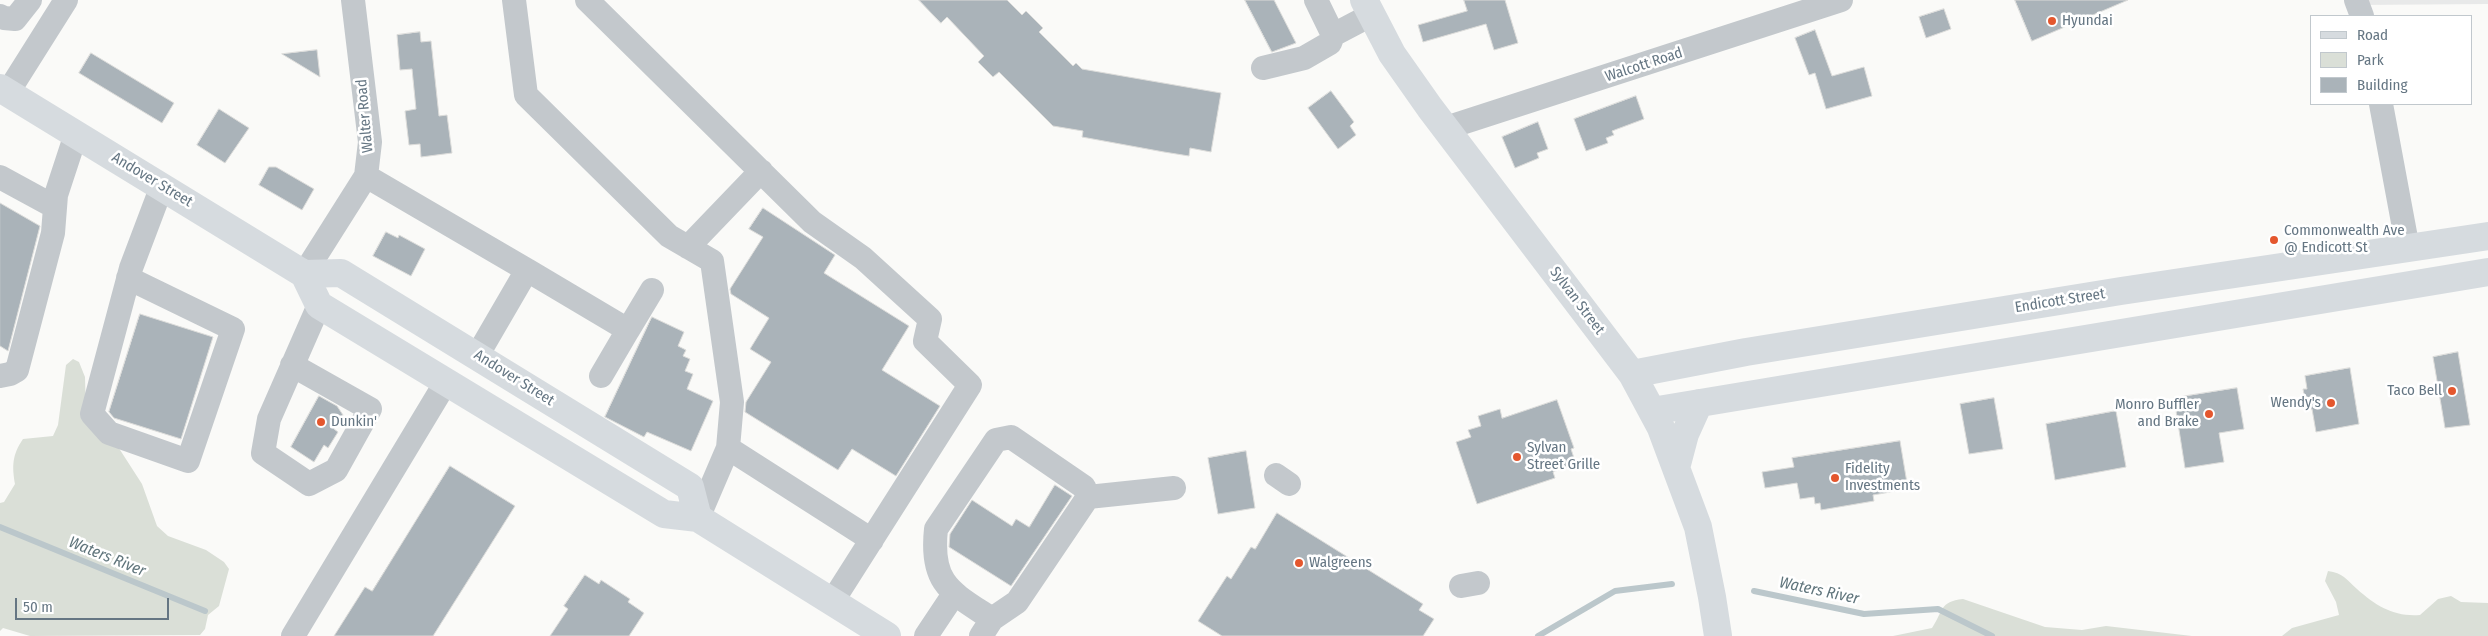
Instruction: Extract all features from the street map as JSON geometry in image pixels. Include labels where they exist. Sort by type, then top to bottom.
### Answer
[{"type":"main road","name":"Sylvan Street","points":[[1368,8],[1392,54],[1632,374],[1661,428],[1698,527],[1718,636]]},
{"type":"main road","name":"Andover Street","points":[[4,90],[304,274],[341,273],[690,487],[698,518]]},
{"type":"main road","name":"Endicott Street","points":[[1632,374],[1746,352],[2131,290],[2408,250],[2488,236]]},
{"type":"main road","points":[[2408,250],[2415,284]]},
{"type":"main road","points":[[1652,411],[2488,272]]},
{"type":"main road","points":[[304,274],[319,305],[664,514],[698,518],[887,636]]},
{"type":"main road","points":[[1858,334],[1865,375]]},
{"type":"main road","points":[[1676,468],[1685,434],[1699,403]]},
{"type":"street","points":[[0,16],[15,19],[30,0]]},
{"type":"street","points":[[4,90],[66,0]]},
{"type":"street","name":"Walter Road","points":[[304,274],[366,176],[370,142],[353,0]]},
{"type":"street","points":[[514,0],[526,95],[669,236],[712,261],[732,402],[728,448],[698,518]]},
{"type":"street","points":[[587,0],[812,222],[863,258],[930,319],[925,341],[970,385],[832,602]]},
{"type":"street","points":[[1316,0],[1333,35]]},
{"type":"street","name":"Walcott Road","points":[[1446,128],[1841,0]]},
{"type":"street","points":[[2356,0],[2362,15]]},
{"type":"street","points":[[1263,68],[1304,58],[1330,43],[1333,35],[1368,8]]},
{"type":"street","points":[[2381,105],[2408,250]]},
{"type":"street","points":[[0,376],[17,370],[53,233],[56,195],[76,134]]},
{"type":"street","points":[[688,247],[761,171]]},
{"type":"street","points":[[366,176],[628,330]]},
{"type":"street","points":[[0,177],[55,207]]},
{"type":"street","points":[[128,278],[233,329],[188,461],[109,433],[92,414],[128,278],[162,186]]},
{"type":"street","points":[[477,356],[527,270]]},
{"type":"street","points":[[601,376],[652,290]]},
{"type":"street","points":[[292,366],[370,409],[336,470],[309,484],[263,453],[269,419],[292,366],[319,305]]},
{"type":"street","points":[[293,636],[446,382]]},
{"type":"street","points":[[1088,497],[1084,487],[1010,437],[996,440],[936,529],[934,544],[940,578],[986,628],[1017,602],[1088,497],[1174,488]]},
{"type":"street","points":[[728,448],[872,540]]},
{"type":"street","points":[[926,636],[954,594]]},
{"type":"shaded area","points":[[2356,0],[2488,0],[2488,4],[2359,5]]},
{"type":"green space","points":[[73,359],[79,362],[85,377],[86,416],[113,439],[142,484],[157,526],[168,536],[206,550],[224,562],[229,569],[219,606],[208,615],[205,629],[200,635],[30,636],[3,628],[0,631],[0,503],[4,502],[15,484],[14,461],[23,439],[53,436],[58,425],[66,365]]},
{"type":"green space","points":[[2328,571],[2344,577],[2378,605],[2402,614],[2420,615],[2438,599],[2451,596],[2461,602],[2488,603],[2488,636],[2282,636],[2292,628],[2339,615],[2336,602],[2325,581]]},
{"type":"green space","points":[[1963,599],[2045,627],[2082,630],[2106,626],[2192,636],[1893,636],[1932,628],[1946,605],[1955,600]]},
{"type":"building","points":[[919,0],[1007,0],[1022,15],[1026,11],[1043,28],[1039,32],[1073,66],[1076,63],[1082,69],[1221,93],[1211,152],[1190,148],[1189,156],[1164,152],[1082,137],[1083,131],[1053,126],[999,72],[993,77],[978,62],[984,56],[947,17],[941,23]]},
{"type":"building","points":[[1245,0],[1274,0],[1296,43],[1272,52]]},
{"type":"building","points":[[1464,0],[1505,0],[1518,43],[1494,50],[1486,24],[1423,42],[1418,25],[1467,11]]},
{"type":"building","name":"Hyundai","points":[[2015,0],[2128,0],[2032,41]]},
{"type":"building","points":[[1944,9],[1951,29],[1926,38],[1919,17]]},
{"type":"building","points":[[1815,30],[1832,76],[1864,67],[1872,96],[1826,109],[1815,73],[1809,75],[1795,38]]},
{"type":"building","points":[[420,32],[421,42],[431,41],[439,116],[447,115],[452,153],[421,157],[420,144],[409,145],[405,111],[416,109],[412,69],[400,70],[397,35]]},
{"type":"building","points":[[317,50],[320,77],[282,54]]},
{"type":"building","points":[[91,53],[174,103],[162,123],[79,73]]},
{"type":"building","points":[[1331,91],[1354,122],[1350,126],[1356,135],[1338,149],[1308,108]]},
{"type":"building","points":[[1636,96],[1644,119],[1612,131],[1614,135],[1606,138],[1608,143],[1586,151],[1574,119]]},
{"type":"building","points":[[219,109],[249,128],[225,163],[197,145]]},
{"type":"building","points":[[1538,122],[1548,149],[1537,153],[1539,158],[1515,168],[1502,137]]},
{"type":"building","points":[[269,167],[276,167],[314,189],[302,210],[259,185]]},
{"type":"building","points":[[0,203],[40,226],[8,351],[0,346]]},
{"type":"building","points":[[763,208],[835,255],[824,273],[909,326],[882,370],[940,406],[896,476],[852,449],[838,470],[745,412],[746,402],[771,362],[750,349],[769,318],[731,294],[730,289],[763,237],[749,229]]},
{"type":"building","points":[[386,232],[398,238],[399,235],[425,249],[411,276],[373,256]]},
{"type":"building","points":[[140,314],[213,337],[181,439],[114,418],[109,412]]},
{"type":"building","points":[[652,317],[684,332],[678,346],[686,350],[683,356],[690,359],[685,371],[693,374],[687,389],[713,401],[691,451],[647,432],[644,437],[605,417]]},
{"type":"building","name":"Taco Bell","points":[[2458,352],[2470,425],[2445,428],[2433,357]]},
{"type":"building","points":[[2350,368],[2359,424],[2316,432],[2312,409],[2307,410],[2303,389],[2307,389],[2305,376]]},
{"type":"building","name":"Monro Buffler and Brake","points":[[2237,388],[2244,429],[2219,433],[2224,462],[2185,468],[2174,398]]},
{"type":"building","name":"Dunkin'","points":[[319,396],[337,406],[343,415],[334,429],[338,432],[328,448],[324,445],[314,462],[291,447]]},
{"type":"building","points":[[1994,398],[2003,449],[1969,454],[1960,404]]},
{"type":"building","name":"Sylvan Street Grille","points":[[1557,400],[1574,448],[1571,449],[1576,464],[1553,472],[1555,478],[1477,504],[1456,442],[1471,437],[1468,430],[1481,426],[1478,416],[1500,409],[1502,418]]},
{"type":"building","points":[[2116,411],[2126,467],[2055,480],[2046,424]]},
{"type":"building","name":"Fidelity Investments","points":[[1900,441],[1908,489],[1873,495],[1874,501],[1821,510],[1820,503],[1815,504],[1814,497],[1800,499],[1797,483],[1765,488],[1762,472],[1794,467],[1792,458]]},
{"type":"building","points":[[1246,451],[1255,508],[1218,514],[1208,458]]},
{"type":"building","points":[[450,466],[515,506],[433,636],[334,636],[365,587],[372,591]]},
{"type":"building","points":[[1055,485],[1072,496],[1011,586],[949,547],[950,534],[972,500],[1012,526],[1016,519],[1029,527]]},
{"type":"building","name":"Walgreens","points":[[1277,513],[1423,604],[1419,610],[1434,619],[1423,636],[1222,636],[1198,621],[1227,576],[1231,579],[1251,547],[1255,549]]},
{"type":"building","points":[[585,575],[599,584],[601,580],[630,599],[628,602],[644,613],[629,636],[550,636],[568,609],[564,606]]},
{"type":"waterway","name":"Waters River","points":[[0,527],[205,611]]},
{"type":"waterway","name":"Waters River","points":[[1538,636],[1615,591],[1672,584]]},
{"type":"waterway","name":"Waters River","points":[[1754,591],[1864,614],[1938,609],[1992,636]]},
{"type":"place","name":"Hyundai","points":[[2052,21]]},
{"type":"place","name":"Commonwealth Ave @ Endicott St","points":[[2274,240]]},
{"type":"place","name":"Taco Bell","points":[[2452,391]]},
{"type":"place","name":"Wendy's","points":[[2331,403]]},
{"type":"place","name":"Monro Buffler and Brake","points":[[2209,414]]},
{"type":"place","name":"Dunkin'","points":[[321,422]]},
{"type":"place","name":"Sylvan Street Grille","points":[[1517,457]]},
{"type":"place","name":"Fidelity Investments","points":[[1835,478]]},
{"type":"place","name":"Walgreens","points":[[1299,563]]}]
